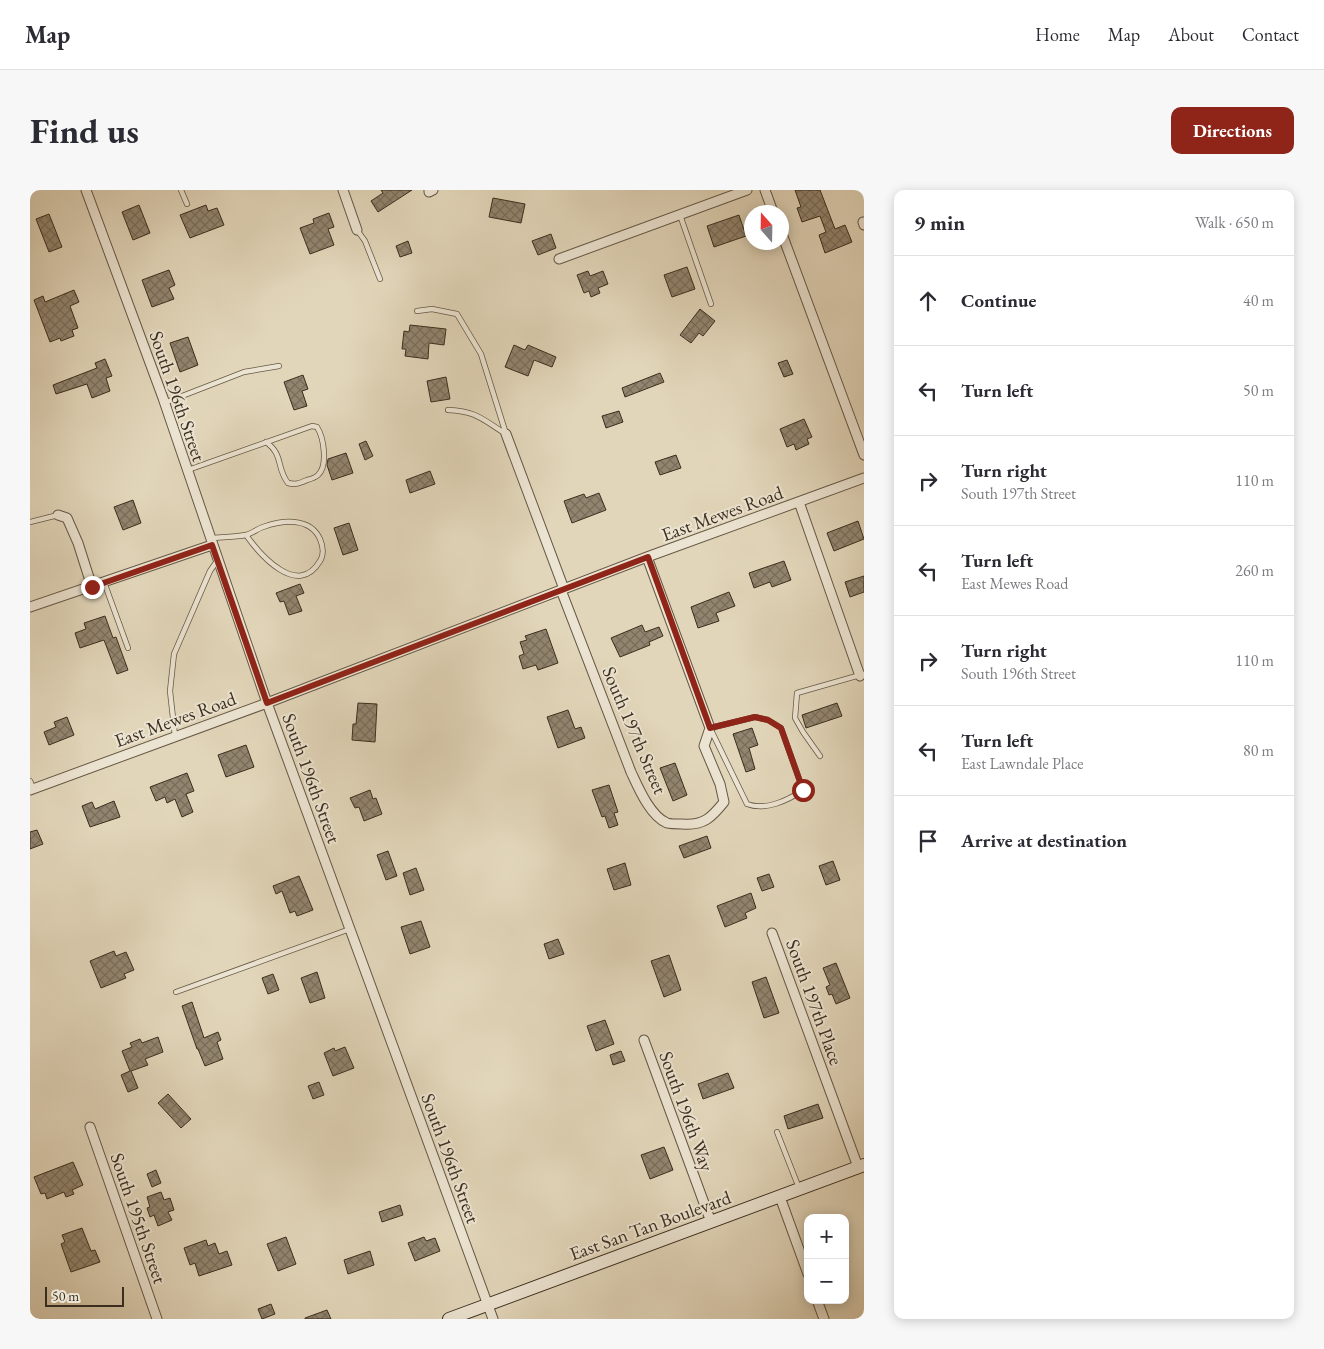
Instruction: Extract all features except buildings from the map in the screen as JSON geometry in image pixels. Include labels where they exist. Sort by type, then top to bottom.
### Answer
[{"type":"street","name":"South 196th Street","points":[[86,190],[164,403],[267,703],[493,1319]]},
{"type":"street","points":[[343,190],[357,230]]},
{"type":"street","points":[[560,259],[747,190]]},
{"type":"street","points":[[765,190],[770,205]]},
{"type":"street","points":[[788,250],[864,455]]},
{"type":"street","name":"South 197th Street","points":[[506,434],[562,590],[631,772],[644,798],[654,812],[667,823],[693,825],[711,818],[724,802],[720,784],[704,746],[710,728],[648,557]]},
{"type":"street","name":"East Mewes Road","points":[[31,786],[267,703],[648,557],[864,478]]},
{"type":"street","points":[[799,502],[862,675]]},
{"type":"street","points":[[58,515],[67,518],[78,543],[92,587]]},
{"type":"street","points":[[30,607],[92,587],[211,542]]},
{"type":"street","name":"South 197th Place","points":[[772,933],[861,1166]]},
{"type":"street","name":"South 196th Way","points":[[644,1040],[710,1222]]},
{"type":"street","name":"South 195th Street","points":[[90,1127],[157,1319]]},
{"type":"street","name":"East San Tan Boulevard","points":[[449,1319],[861,1166]]},
{"type":"street","points":[[780,1197],[804,1263]]},
{"type":"street","points":[[818,1304],[824,1319]]},
{"type":"lane","points":[[181,190],[187,204]]},
{"type":"lane","points":[[680,215],[711,304]]},
{"type":"lane","points":[[357,230],[365,241],[380,279]]},
{"type":"lane","points":[[417,311],[432,309],[457,314],[481,354],[506,434]]},
{"type":"lane","points":[[164,403],[244,372],[279,366]]},
{"type":"lane","points":[[448,410],[474,413],[506,434]]},
{"type":"lane","points":[[187,470],[266,442],[312,426],[317,427],[324,442],[320,474],[296,485],[288,483],[274,448],[266,442]]},
{"type":"lane","points":[[30,522],[58,515]]},
{"type":"lane","points":[[211,542],[246,535],[279,522],[294,522],[309,525],[315,530],[321,540],[322,560],[313,571],[292,575],[280,571],[268,561],[246,535]]},
{"type":"lane","points":[[176,736],[170,691],[174,654],[210,571],[218,560]]},
{"type":"lane","points":[[104,582],[128,648]]},
{"type":"lane","points":[[820,756],[795,718],[797,693],[862,675]]},
{"type":"lane","points":[[755,717],[768,720],[781,728],[803,790],[790,799],[768,805],[755,807],[747,804],[710,728],[755,717]]},
{"type":"lane","points":[[176,992],[350,929]]},
{"type":"lane","points":[[777,1132],[800,1189]]},
{"type":"route","points":[[92,587],[212,545],[267,703],[648,557],[710,728],[755,717],[768,720],[781,728],[803,790]]}]
